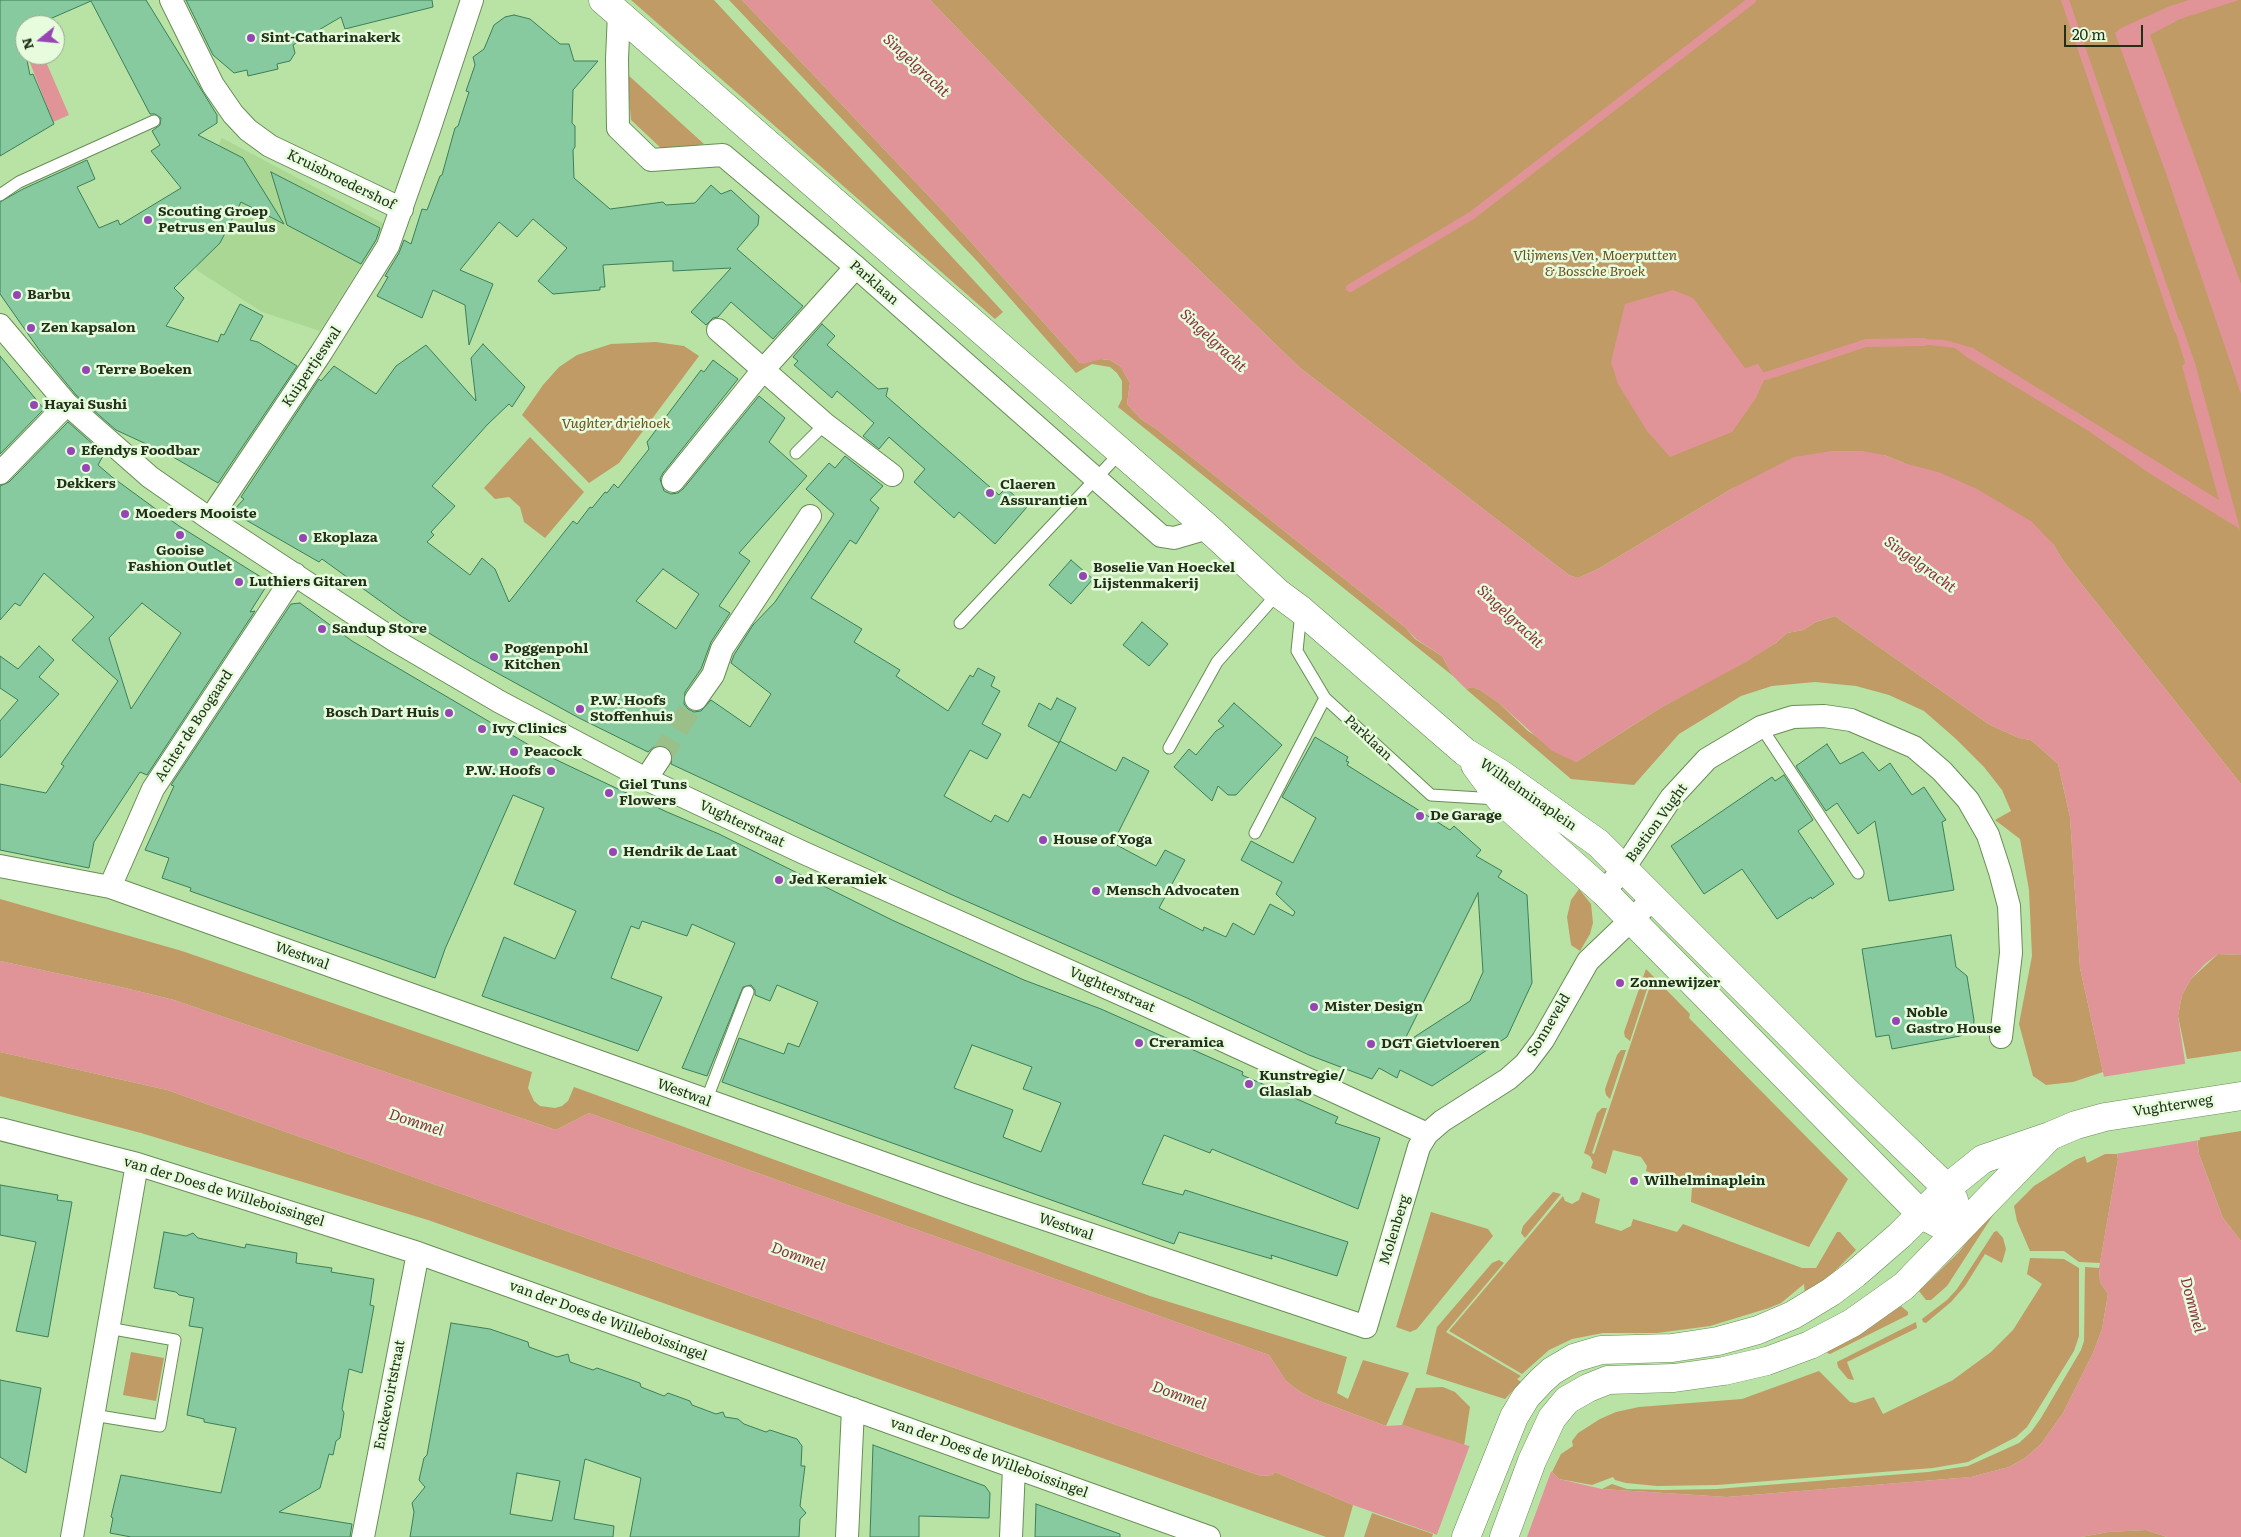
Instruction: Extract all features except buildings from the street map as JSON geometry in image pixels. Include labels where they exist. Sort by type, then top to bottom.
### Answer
[{"type":"main road","name":"Parklaan","points":[[611,6],[1208,528],[1278,593],[1301,610],[1465,752]]},
{"type":"main road","name":"Wilhelminaplein","points":[[1465,752],[1501,774],[1598,843],[1846,1091],[1947,1188],[1954,1200],[1960,1227],[1934,1222],[1922,1214],[1604,892],[1500,799],[1465,752]]},
{"type":"main road","name":"Vughterweg","points":[[2050,1136],[2076,1125],[2105,1117],[2241,1096]]},
{"type":"main road","points":[[1466,1537],[1514,1417],[1526,1397],[1552,1371],[1574,1358],[1601,1350],[1672,1348],[1718,1341],[1758,1330],[1784,1319],[1831,1292],[1855,1274],[1922,1214],[1947,1188],[1983,1159],[2050,1136]]},
{"type":"main road","points":[[1504,1537],[1532,1461],[1552,1418],[1568,1400],[1588,1388],[1608,1380],[1674,1378],[1724,1371],[1767,1361],[1810,1345],[1852,1323],[1880,1306],[1904,1286],[2050,1136]]},
{"type":"street","name":"Kruisbroedershof","points":[[170,0],[208,88],[248,130],[270,146],[402,209],[472,0]]},
{"type":"street","name":"Parklaan","points":[[611,6],[617,59],[618,128],[651,160],[722,155],[856,267],[1161,536],[1174,538],[1208,528]]},
{"type":"street","name":"Kuipertjeswal","points":[[210,519],[358,297],[388,246],[402,209]]},
{"type":"street","points":[[673,481],[763,370],[856,267]]},
{"type":"street","name":"Vughterstraat","points":[[0,325],[67,404],[150,477],[210,519],[394,640],[500,702],[646,779],[804,853],[1177,1019],[1427,1134]]},
{"type":"street","points":[[718,330],[824,424],[892,475]]},
{"type":"street","points":[[0,473],[67,404]]},
{"type":"street","points":[[696,699],[713,675],[722,649],[810,516]]},
{"type":"street","name":"Achter de Boogaard","points":[[110,887],[153,789],[295,574]]},
{"type":"street","name":"Bastion Vught","points":[[1604,892],[1624,868],[1671,798],[1707,759],[1760,727],[1793,718],[1824,716],[1851,720],[1914,747],[1942,771],[1968,800],[1988,835],[2009,906],[2011,953],[2001,1037]]},
{"type":"street","points":[[646,779],[660,758]]},
{"type":"street","name":"Westwal","points":[[0,866],[110,887],[706,1101],[1169,1263],[1366,1327]]},
{"type":"street","name":"Sonneveld","points":[[1427,1134],[1442,1121],[1508,1079],[1525,1064],[1543,1040],[1588,961],[1654,898]]},
{"type":"street","name":"van der Does de Willeboissingel","points":[[0,1129],[137,1164],[418,1253],[1209,1537]]},
{"type":"street","name":"Molenberg","points":[[1366,1327],[1419,1147],[1427,1134]]},
{"type":"street","points":[[72,1537],[137,1164]]},
{"type":"street","name":"Enckevoirtstraat","points":[[363,1537],[418,1253]]},
{"type":"street","points":[[847,1537],[853,1409]]},
{"type":"street","points":[[1011,1537],[1014,1468]]},
{"type":"lane","points":[[0,195],[19,182],[154,121]]},
{"type":"lane","points":[[796,453],[824,424]]},
{"type":"lane","points":[[960,622],[1120,453]]},
{"type":"lane","points":[[1169,748],[1217,662],[1278,593]]},
{"type":"lane","name":"Parklaan","points":[[1301,610],[1297,651],[1325,698],[1431,795],[1500,799]]},
{"type":"lane","points":[[1255,834],[1325,698]]},
{"type":"lane","points":[[1760,727],[1858,873]]},
{"type":"lane","points":[[706,1101],[748,992]]},
{"type":"lane","points":[[93,1415],[160,1426],[175,1340],[108,1328]]},
{"type":"shaded area","points":[[222,138],[386,225],[320,331],[262,312],[198,271],[175,239]]},
{"type":"green space","points":[[631,0],[714,0],[1003,312],[995,319]]},
{"type":"green space","points":[[729,0],[742,0],[943,211],[1080,363],[1100,359],[1110,360],[1121,367],[1130,383],[1127,404],[1141,419],[1155,428],[1406,628],[1415,639],[1442,656],[1453,676],[1118,407],[1122,399],[1122,381],[1110,367],[1092,364],[1076,373],[978,262]]},
{"type":"green space","name":"Vlijmens Ven, Moerputten & Bossche Broek","points":[[930,0],[2241,0],[2241,784],[2064,562],[2053,544],[1904,463],[1884,455],[1733,488],[1598,569],[1578,578],[1569,575],[1299,367],[1055,130]]},
{"type":"green space","points":[[627,74],[704,144],[663,150],[631,120]]},
{"type":"green space","name":"Vughter driehoek","points":[[656,342],[684,346],[699,356],[619,463],[589,483],[522,415],[543,385],[559,367],[577,355],[611,344]]},
{"type":"green space","points":[[530,437],[584,492],[545,538],[524,522],[520,507],[509,497],[495,499],[484,488]]},
{"type":"green space","points":[[1835,616],[1990,725],[2019,738],[2031,740],[2058,764],[2070,817],[2080,968],[2103,1072],[2073,1082],[2046,1085],[2033,1076],[2019,1024],[2032,956],[2029,890],[2020,839],[1995,820],[2011,811],[2002,790],[1984,767],[1924,711],[1889,695],[1856,686],[1815,682],[1772,686],[1741,696],[1679,734],[1634,785],[1571,779],[1466,689],[1472,687],[1480,690],[1499,703],[1528,731],[1576,762],[1657,710],[1776,643],[1787,633],[1803,630],[1816,622]]},
{"type":"green space","points":[[1579,889],[1591,904],[1593,923],[1590,934],[1580,951],[1571,945],[1567,917],[1571,900]]},
{"type":"green space","points":[[0,899],[182,951],[532,1072],[528,1088],[534,1101],[540,1106],[555,1108],[562,1106],[568,1101],[574,1087],[1150,1296],[1347,1357],[1337,1393],[1348,1399],[1363,1360],[1409,1373],[1386,1426],[1314,1399],[1299,1391],[1286,1381],[1269,1355],[589,1113],[556,1130],[174,1000],[0,961]]},
{"type":"green space","points":[[2218,954],[2241,955],[2241,1051],[2187,1059],[2178,1016],[2182,995],[2191,979]]},
{"type":"green space","points":[[1646,969],[1690,1014],[1689,1018],[1848,1179],[1809,1247],[1691,1202],[1692,1187],[1646,1171],[1647,1166],[1641,1157],[1613,1150],[1606,1174],[1591,1168],[1593,1162],[1590,1156],[1584,1153],[1597,1113],[1602,1108],[1607,1108],[1592,1153],[1594,1154],[1651,983],[1649,983],[1630,1041],[1625,1037],[1624,1032]]},
{"type":"green space","points":[[1621,1050],[1626,1050],[1610,1099],[1606,1095],[1605,1089],[1617,1055]]},
{"type":"green space","points":[[0,1052],[167,1090],[1261,1476],[1272,1475],[1275,1472],[1353,1505],[1344,1537],[1326,1537],[428,1220],[141,1133],[0,1096]]},
{"type":"green space","points":[[2241,1131],[2241,1241],[2223,1218],[2199,1154],[2197,1138]]},
{"type":"green space","points":[[2105,1154],[2117,1154],[2118,1159],[2100,1263],[2079,1262],[2064,1251],[2030,1251],[2017,1221],[2014,1206],[2034,1186],[2075,1160],[2085,1156],[2087,1163]]},
{"type":"green space","points":[[1553,1192],[1561,1194],[1525,1238],[1521,1233],[1523,1226]]},
{"type":"green space","points":[[1582,1192],[1600,1199],[1595,1223],[1621,1231],[1631,1226],[1633,1219],[1677,1232],[1683,1224],[1802,1268],[1816,1268],[1837,1232],[1840,1232],[1856,1250],[1829,1277],[1805,1295],[1804,1284],[1781,1303],[1710,1326],[1657,1333],[1603,1333],[1572,1339],[1549,1350],[1522,1374],[1449,1331],[1563,1196],[1565,1201],[1572,1204],[1579,1200]]},
{"type":"green space","points":[[1431,1212],[1488,1229],[1493,1236],[1417,1329],[1410,1332],[1396,1327]]},
{"type":"green space","points":[[1995,1212],[1947,1286],[1931,1300],[1926,1300],[1919,1291],[1959,1252],[1985,1219]]},
{"type":"green space","points":[[1997,1231],[2003,1238],[2006,1249],[2002,1263],[1985,1254],[1965,1286],[1951,1302],[1926,1323],[1923,1322],[1922,1319],[1947,1300],[1957,1289],[1994,1232]]},
{"type":"green space","points":[[2030,1258],[2064,1259],[2079,1268],[2079,1336],[2074,1351],[2027,1427],[2016,1437],[1968,1462],[1933,1468],[1717,1485],[1657,1486],[1626,1483],[1615,1480],[1613,1477],[1592,1485],[1559,1479],[1552,1472],[1561,1454],[1573,1446],[1572,1441],[1578,1433],[1600,1419],[1616,1412],[1639,1407],[1742,1399],[1819,1371],[1850,1402],[1855,1403],[1874,1397],[1883,1414],[1953,1380],[1991,1352],[2013,1330],[2042,1284],[2027,1274]]},
{"type":"green space","points":[[1499,1260],[1504,1263],[1446,1332],[1521,1376],[1517,1379],[1521,1382],[1505,1399],[1426,1374],[1437,1327],[1492,1263]]},
{"type":"green space","points":[[2085,1267],[2099,1268],[2100,1282],[2108,1294],[2102,1329],[2093,1353],[2063,1413],[2041,1444],[2025,1458],[2009,1467],[1971,1477],[1727,1497],[1602,1489],[1612,1484],[1627,1489],[1717,1489],[1928,1472],[1968,1466],[2019,1443],[2031,1432],[2041,1418],[2081,1350],[2084,1341]]},
{"type":"green space","points":[[1901,1306],[1908,1312],[1908,1315],[1830,1354],[1827,1353],[1828,1351],[1854,1337]]},
{"type":"green space","points":[[1916,1322],[1917,1328],[1847,1362],[1854,1380],[1848,1379],[1838,1367],[1837,1362]]},
{"type":"green space","points":[[131,1352],[164,1358],[156,1401],[123,1395]]},
{"type":"green space","points":[[1443,1387],[1455,1392],[1470,1407],[1464,1446],[1402,1425],[1416,1388]]},
{"type":"green space","points":[[1372,1513],[1433,1534],[1432,1537],[1364,1537]]},
{"type":"green space","points":[[2146,1530],[2167,1537],[2081,1537],[2108,1532]]},
{"type":"water","points":[[742,0],[930,0],[1055,130],[1299,367],[1569,575],[1578,578],[1598,569],[1733,488],[1794,457],[1832,451],[1862,451],[1884,455],[1904,463],[1941,473],[1977,489],[2031,521],[2053,544],[2064,562],[2241,784],[2241,955],[2218,954],[2205,964],[2191,979],[2182,995],[2178,1016],[2199,1154],[2223,1218],[2241,1241],[2241,1537],[2167,1537],[2146,1530],[2108,1532],[2081,1537],[1443,1537],[1353,1505],[1275,1472],[1272,1475],[1261,1476],[167,1090],[0,1052],[0,961],[174,1000],[556,1130],[589,1113],[1269,1355],[1286,1381],[1299,1391],[1314,1399],[1386,1426],[1402,1425],[1552,1472],[1559,1479],[1602,1489],[1727,1497],[1971,1477],[2009,1467],[2025,1458],[2041,1444],[2063,1413],[2093,1353],[2102,1329],[2108,1294],[2100,1282],[2099,1268],[2118,1159],[2106,1086],[2080,968],[2070,817],[2058,764],[2031,740],[2019,738],[1990,725],[1835,616],[1816,622],[1803,630],[1787,633],[1776,643],[1746,662],[1657,710],[1576,762],[1552,751],[1499,703],[1480,690],[1472,687],[1466,689],[1453,676],[1442,656],[1416,639],[1406,628],[1155,428],[1141,419],[1127,404],[1130,383],[1121,367],[1110,360],[1101,359],[1083,364],[1080,363],[943,211]]},
{"type":"water","points":[[2189,0],[2239,0],[2180,19],[2150,35],[2241,284],[2241,394],[2167,176],[2115,33],[2121,28],[2170,6]]},
{"type":"water","points":[[31,65],[47,65],[69,115],[53,122]]},
{"type":"water","points":[[1673,290],[1693,298],[1745,368],[1758,364],[1766,376],[1756,398],[1732,432],[1670,457],[1647,431],[1618,384],[1611,362],[1625,304]]},
{"type":"water","points":[[2180,320],[2195,363],[2240,529],[2152,475],[2087,430],[1968,358],[1955,348],[1912,343],[1925,339],[1945,340],[1973,348],[2219,500],[2182,366],[2185,363],[2173,323]]},
{"type":"pier","points":[[2190,1063],[2200,1140],[2115,1154],[2102,1077]]},
{"type":"pier","points":[[1470,1445],[1552,1469],[1527,1537],[1436,1537]]},
{"type":"waterway","points":[[1350,288],[1471,216],[1752,0]]},
{"type":"waterway","points":[[2065,0],[2178,330]]},
{"type":"waterway","points":[[1766,376],[1866,343],[1924,342]]},
{"type":"tunnel","points":[[660,758],[696,699]]},
{"type":"place","name":"Sint-Catharinakerk","points":[[251,38]]},
{"type":"place","name":"Scouting Groep Petrus en Paulus","points":[[148,220]]},
{"type":"place","name":"Barbu","points":[[17,295]]},
{"type":"place","name":"Zen kapsalon","points":[[31,328]]},
{"type":"place","name":"Terre Boeken","points":[[86,370]]},
{"type":"place","name":"Hayai Sushi","points":[[34,405]]},
{"type":"place","name":"Efendys Foodbar","points":[[71,451]]},
{"type":"place","name":"Dekkers","points":[[86,468]]},
{"type":"place","name":"Claeren Assurantien","points":[[990,493]]},
{"type":"place","name":"Moeders Mooiste","points":[[125,514]]},
{"type":"place","name":"Gooise Fashion Outlet","points":[[180,535]]},
{"type":"place","name":"Ekoplaza","points":[[303,538]]},
{"type":"place","name":"Boselie Van Hoeckel Lijstenmakerij","points":[[1083,576]]},
{"type":"place","name":"Luthiers Gitaren","points":[[239,582]]},
{"type":"place","name":"Sandup Store","points":[[322,629]]},
{"type":"place","name":"Poggenpohl Kitchen","points":[[494,657]]},
{"type":"place","name":"P.W. Hoofs Stoffenhuis","points":[[580,709]]},
{"type":"place","name":"Bosch Dart Huis","points":[[449,713]]},
{"type":"place","name":"Ivy Clinics","points":[[482,729]]},
{"type":"place","name":"Peacock","points":[[514,752]]},
{"type":"place","name":"P.W. Hoofs","points":[[551,771]]},
{"type":"place","name":"Giel Tuns Flowers","points":[[609,793]]},
{"type":"place","name":"De Garage","points":[[1420,816]]},
{"type":"place","name":"House of Yoga","points":[[1043,840]]},
{"type":"place","name":"Hendrik de Laat","points":[[613,852]]},
{"type":"place","name":"Jed Keramiek","points":[[779,880]]},
{"type":"place","name":"Mensch Advocaten","points":[[1096,891]]},
{"type":"place","name":"Zonnewijzer","points":[[1620,983]]},
{"type":"place","name":"Mister Design","points":[[1314,1007]]},
{"type":"place","name":"Noble Gastro House","points":[[1896,1021]]},
{"type":"place","name":"Creramica","points":[[1139,1043]]},
{"type":"place","name":"DGT Gietvloeren","points":[[1371,1044]]},
{"type":"place","name":"Kunstregie/ Glaslab","points":[[1249,1084]]},
{"type":"place","name":"Wilhelminaplein","points":[[1634,1181]]},
{"type":"water label","name":"Singelgracht","points":[[916,66]]},
{"type":"water label","name":"Singelgracht","points":[[1213,341]]},
{"type":"water label","name":"Singelgracht","points":[[1920,565]]},
{"type":"water label","name":"Singelgracht","points":[[1510,617]]},
{"type":"water label","name":"Dommel","points":[[416,1123]]},
{"type":"water label","name":"Dommel","points":[[798,1257]]},
{"type":"water label","name":"Dommel","points":[[2192,1305]]},
{"type":"water label","name":"Dommel","points":[[1179,1396]]}]
